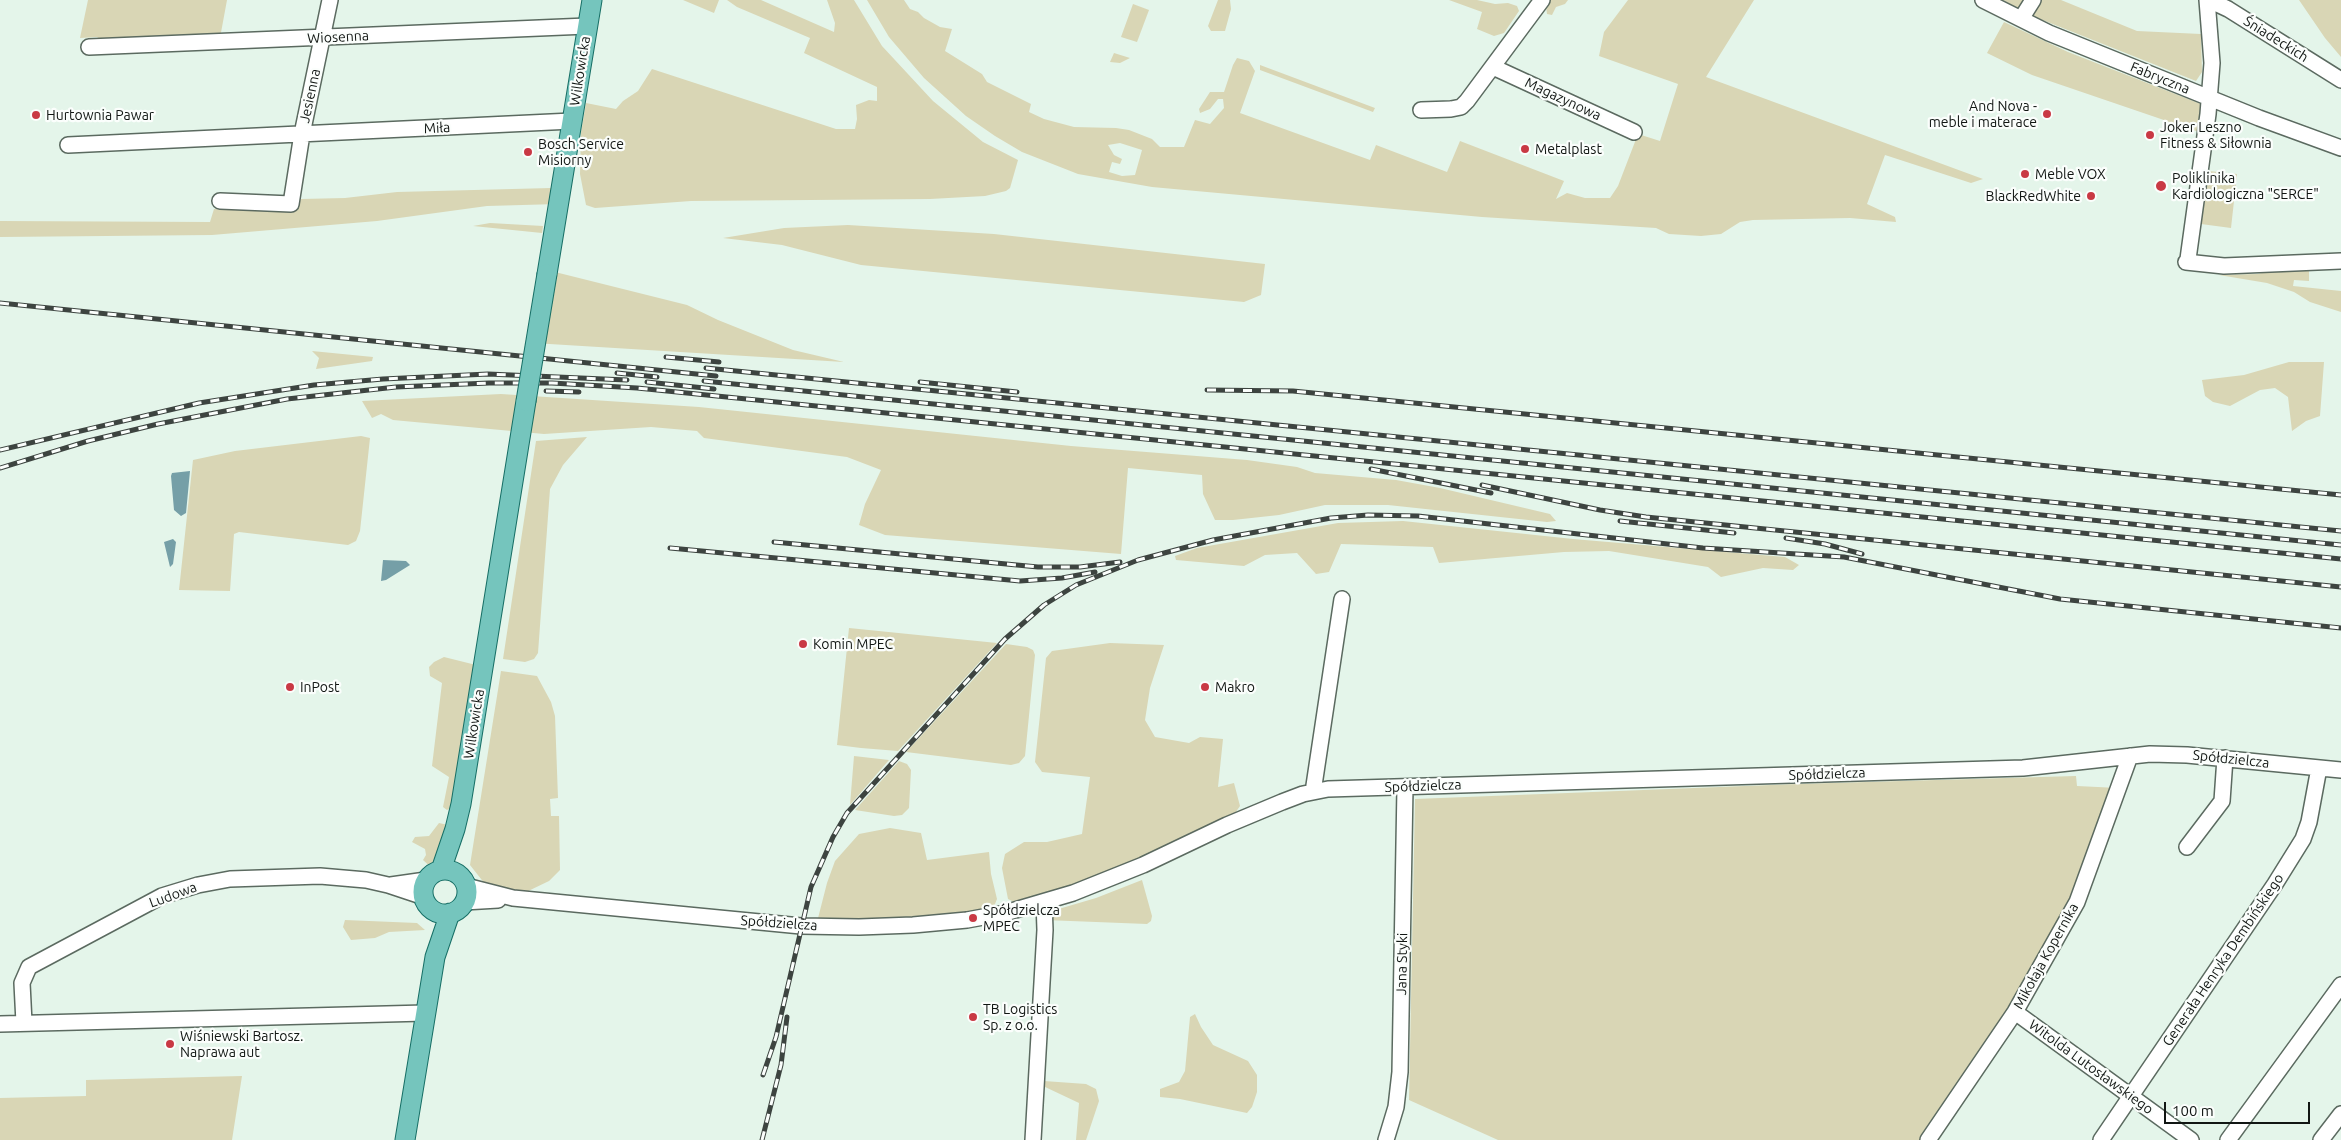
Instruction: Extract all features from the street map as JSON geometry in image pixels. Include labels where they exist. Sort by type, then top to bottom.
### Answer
[{"type":"main road","name":"Wilkowicka","points":[[405,1140],[592,0]]},
{"type":"street","name":"Jesienna","points":[[302,134],[330,0]]},
{"type":"street","points":[[1421,110],[1461,107],[1542,0]]},
{"type":"street","name":"Fabryczna","points":[[1983,0],[2049,33],[2209,98],[2341,148]]},
{"type":"street","points":[[2020,20],[2033,0]]},
{"type":"street","points":[[2208,0],[2212,63],[2187,261],[2224,266],[2341,261]]},
{"type":"street","name":"Śniadeckich","points":[[2208,0],[2228,9],[2341,80]]},
{"type":"street","name":"Wiosenna","points":[[89,47],[588,26]]},
{"type":"street","name":"Magazynowa","points":[[1492,67],[1634,132]]},
{"type":"street","name":"Miła","points":[[68,146],[572,121]]},
{"type":"street","points":[[220,201],[291,204],[302,134]]},
{"type":"street","points":[[1313,792],[1342,599]]},
{"type":"street","name":"Spółdzielcza","points":[[445,891],[802,926],[859,928],[913,925],[967,920],[1044,902],[1106,881],[1227,824],[1282,802],[1328,789],[2023,768],[2130,756],[2187,755],[2341,770]]},
{"type":"street","name":"Mikołaja Kopernika","points":[[1928,1140],[2014,1012],[2077,902],[2130,756]]},
{"type":"street","points":[[2187,847],[2222,801],[2225,758]]},
{"type":"street","name":"Generała Henryka Dembińskiego","points":[[2101,1140],[2275,884],[2303,839],[2309,822],[2319,768]]},
{"type":"street","name":"Jana Styki","points":[[1386,1140],[1396,1107],[1400,1081],[1405,787]]},
{"type":"street","name":"Ludowa","points":[[24,1023],[22,983],[29,967],[162,896],[214,882],[265,877],[335,877],[445,891]]},
{"type":"street","points":[[1032,1140],[1045,930],[1044,902]]},
{"type":"street","points":[[2228,1140],[2341,985]]},
{"type":"street","name":"Witolda Lutosławskiego","points":[[2014,1012],[2191,1140]]},
{"type":"street","points":[[0,1024],[425,1013]]},
{"type":"street","points":[[2321,1140],[2341,1114]]},
{"type":"shaded area","points":[[88,0],[227,0],[220,38],[105,43],[97,37],[80,38]]},
{"type":"shaded area","points":[[683,0],[719,0],[714,13]]},
{"type":"shaded area","points":[[727,0],[761,0],[834,32],[835,23],[827,0],[854,0],[882,46],[933,101],[983,142],[1018,160],[1010,188],[1006,191],[985,196],[930,199],[691,201],[595,208],[586,205],[580,174],[581,132],[586,103],[616,109],[623,101],[638,91],[652,69],[836,129],[855,129],[857,119],[856,105],[869,100],[877,101],[877,87],[804,53],[810,38],[737,7]]},
{"type":"shaded area","points":[[867,0],[904,0],[910,9],[918,12],[924,18],[940,27],[952,29],[945,51],[982,74],[987,82],[1031,104],[1029,112],[1044,119],[1074,127],[1129,130],[1152,139],[1160,147],[1184,147],[1195,120],[1210,124],[1224,108],[1223,99],[1218,99],[1210,109],[1200,113],[1199,109],[1210,92],[1224,92],[1237,58],[1249,61],[1255,71],[1240,113],[1370,160],[1376,145],[1447,172],[1460,141],[1564,181],[1556,199],[1567,193],[1585,198],[1610,198],[1618,186],[1638,134],[1660,141],[1678,84],[1599,56],[1604,32],[1628,0],[1754,0],[1706,77],[1983,179],[1971,183],[1885,155],[1867,204],[1895,217],[1896,222],[1850,218],[1753,220],[1740,222],[1721,234],[1701,236],[1669,234],[1656,228],[1482,217],[1152,187],[1078,174],[1022,152],[966,116],[924,78],[889,37]],"holes":[[[1120,143],[1142,150],[1135,175],[1122,176],[1109,172],[1112,162],[1120,164],[1122,159],[1114,155],[1108,145]]]},
{"type":"shaded area","points":[[1218,0],[1230,0],[1231,9],[1225,31],[1211,31],[1208,26]]},
{"type":"shaded area","points":[[1449,0],[1477,0],[1495,4],[1508,3],[1517,6],[1519,11],[1504,33],[1494,36],[1477,29],[1482,12]]},
{"type":"shaded area","points":[[1549,0],[1568,0],[1565,4],[1556,7],[1552,15],[1547,14],[1546,6]]},
{"type":"shaded area","points":[[2003,0],[2061,0],[2137,31],[2201,34],[2202,72],[2196,81],[2025,13]]},
{"type":"shaded area","points":[[2299,0],[2341,0],[2341,57],[2325,38]]},
{"type":"shaded area","points":[[1133,4],[1149,10],[1137,42],[1121,37]]},
{"type":"shaded area","points":[[2004,22],[2068,52],[2201,104],[2202,113],[2199,132],[2032,75],[1987,53]]},
{"type":"shaded area","points":[[1114,53],[1130,58],[1120,63],[1110,62]]},
{"type":"shaded area","points":[[1260,65],[1375,108],[1373,112],[1260,70]]},
{"type":"shaded area","points":[[2209,171],[2237,174],[2231,228],[2201,224]]},
{"type":"shaded area","points":[[555,173],[558,204],[487,206],[377,221],[212,235],[0,237],[0,221],[210,222],[214,209],[294,212],[301,199],[345,198],[397,192],[551,188]]},
{"type":"shaded area","points":[[490,223],[543,226],[542,233],[473,226]]},
{"type":"shaded area","points":[[848,225],[994,234],[1265,264],[1261,295],[1244,302],[861,265],[782,245],[723,238],[784,228]]},
{"type":"shaded area","points":[[547,270],[687,305],[718,320],[793,350],[844,362],[533,343]]},
{"type":"shaded area","points":[[2277,270],[2309,270],[2309,281],[2294,280],[2293,286],[2341,291],[2341,312],[2310,302],[2294,292],[2267,283],[2219,275],[2257,274]]},
{"type":"shaded area","points":[[312,351],[373,357],[372,361],[316,369],[319,358]]},
{"type":"shaded area","points":[[2289,362],[2324,362],[2320,416],[2306,421],[2292,431],[2288,397],[2275,388],[2260,390],[2230,406],[2213,402],[2205,396],[2202,380],[2244,375]]},
{"type":"shaded area","points":[[501,394],[699,407],[1071,446],[1247,460],[1297,467],[1315,473],[1396,480],[1440,488],[1550,514],[1556,521],[1547,522],[1388,505],[1325,505],[1279,515],[1215,520],[1203,494],[1202,475],[1128,468],[1121,554],[885,535],[859,525],[865,504],[881,470],[847,457],[704,438],[697,431],[651,427],[544,434],[393,420],[381,414],[372,418],[362,401]]},
{"type":"shaded area","points":[[361,436],[370,438],[360,531],[356,541],[348,545],[239,532],[234,534],[230,591],[179,590],[193,460],[235,451]]},
{"type":"shaded area","points":[[587,437],[563,465],[550,489],[538,653],[534,659],[525,662],[503,659],[536,441]]},
{"type":"shaded area","points":[[1403,521],[1573,539],[1785,557],[1799,565],[1793,570],[1763,568],[1721,577],[1708,567],[1609,551],[1564,552],[1439,563],[1433,547],[1341,544],[1329,572],[1316,574],[1297,553],[1265,555],[1244,566],[1176,560],[1175,556],[1197,548],[1338,523]]},
{"type":"shaded area","points":[[849,628],[997,643],[898,751],[861,748],[837,745]]},
{"type":"shaded area","points":[[1110,643],[1164,645],[1150,688],[1145,720],[1155,737],[1189,743],[1200,737],[1223,739],[1218,787],[1234,783],[1240,806],[1233,816],[1077,886],[1016,903],[1008,899],[1002,868],[1005,854],[1024,842],[1047,842],[1082,834],[1090,777],[1042,772],[1035,762],[1046,658],[1052,651]]},
{"type":"shaded area","points":[[1006,644],[1027,647],[1033,650],[1035,655],[1025,756],[1019,763],[1011,765],[906,752]]},
{"type":"shaded area","points":[[444,657],[476,665],[451,808],[447,810],[443,807],[449,777],[432,766],[442,683],[430,676],[429,667]]},
{"type":"shaded area","points":[[501,671],[537,676],[551,702],[555,716],[558,798],[550,799],[551,816],[559,816],[560,870],[549,881],[522,894],[485,884],[470,865]]},
{"type":"shaded area","points":[[854,756],[889,760],[850,805]]},
{"type":"shaded area","points":[[899,761],[907,764],[911,770],[909,808],[902,815],[894,816],[855,810]]},
{"type":"shaded area","points":[[2076,776],[2077,786],[2118,788],[2076,894],[2010,1012],[1920,1140],[1498,1140],[1409,1100],[1415,799],[1796,784]]},
{"type":"shaded area","points":[[439,823],[448,825],[435,871],[423,860],[426,855],[425,849],[412,842],[415,837],[429,836]]},
{"type":"shaded area","points":[[890,828],[921,833],[927,860],[989,852],[991,874],[997,899],[995,904],[991,908],[964,913],[816,926],[827,883],[835,861],[859,834]]},
{"type":"shaded area","points":[[1142,880],[1152,916],[1151,921],[1147,924],[1045,920],[1045,913],[1096,898]]},
{"type":"shaded area","points":[[345,920],[417,923],[425,930],[389,932],[375,938],[351,940],[343,927]]},
{"type":"shaded area","points":[[1195,1014],[1213,1045],[1248,1061],[1257,1075],[1257,1092],[1252,1107],[1247,1113],[1180,1099],[1160,1097],[1160,1089],[1179,1082],[1185,1071],[1190,1017]]},
{"type":"shaded area","points":[[242,1076],[232,1140],[0,1140],[0,1098],[86,1096],[86,1080]]},
{"type":"shaded area","points":[[1044,1081],[1086,1084],[1096,1089],[1099,1101],[1086,1140],[1076,1140],[1079,1103],[1043,1086]]},
{"type":"water","points":[[190,471],[186,513],[181,516],[174,510],[171,476],[172,473]]},
{"type":"water","points":[[173,539],[176,542],[173,564],[170,567],[164,542]]},
{"type":"water","points":[[383,560],[406,561],[410,565],[386,580],[381,581]]},
{"type":"railway","points":[[0,303],[716,376]]},
{"type":"railway","points":[[666,357],[719,362]]},
{"type":"railway","points":[[706,368],[2341,531]]},
{"type":"railway","points":[[617,373],[657,377]]},
{"type":"railway","points":[[0,450],[199,403],[314,385],[383,379],[488,374],[627,380]]},
{"type":"railway","points":[[704,381],[2341,545]]},
{"type":"railway","points":[[647,382],[714,389]]},
{"type":"railway","points":[[920,382],[1017,392]]},
{"type":"railway","points":[[0,468],[88,441],[158,424],[287,399],[396,387],[489,383],[552,383],[637,388],[2341,559]]},
{"type":"railway","points":[[1207,390],[1293,391],[2341,495]]},
{"type":"railway","points":[[546,391],[579,392]]},
{"type":"railway","points":[[1371,469],[1491,493]]},
{"type":"railway","points":[[1482,485],[1600,510],[1646,517],[2341,587]]},
{"type":"railway","points":[[763,1075],[776,1037],[811,887],[833,837],[847,813],[1005,639],[1044,605],[1076,585],[1138,560],[1213,540],[1331,518],[1368,515],[1418,516],[1703,548],[1844,557],[2060,599],[2341,628]]},
{"type":"railway","points":[[1620,521],[1734,533]]},
{"type":"railway","points":[[1786,538],[1825,544],[1862,554]]},
{"type":"railway","points":[[774,542],[1038,567],[1080,567],[1120,562]]},
{"type":"railway","points":[[670,548],[1020,581],[1062,578],[1095,572]]},
{"type":"railway","points":[[762,1140],[781,1065],[787,1017]]},
{"type":"place","name":"And Nova - meble i materace","points":[[2047,114]]},
{"type":"place","name":"Hurtownia Pawar","points":[[36,115]]},
{"type":"place","name":"Joker Leszno Fitness & Siłownia","points":[[2150,135]]},
{"type":"place","name":"Metalplast","points":[[1525,149]]},
{"type":"place","name":"Bosch Service Misiorny","points":[[528,152]]},
{"type":"place","name":"Meble VOX","points":[[2025,174]]},
{"type":"place","name":"Poliklinika Kardiologiczna \"SERCE\"","points":[[2161,186]]},
{"type":"place","name":"BlackRedWhite","points":[[2091,196]]},
{"type":"place","name":"Komin MPEC","points":[[803,644]]},
{"type":"place","name":"InPost","points":[[290,687]]},
{"type":"place","name":"Makro","points":[[1205,687]]},
{"type":"place","name":"Spółdzielcza MPEC","points":[[973,918]]},
{"type":"place","name":"TB Logistics Sp. z o.o.","points":[[973,1017]]},
{"type":"place","name":"Wiśniewski Bartosz. Naprawa aut","points":[[170,1044]]}]
